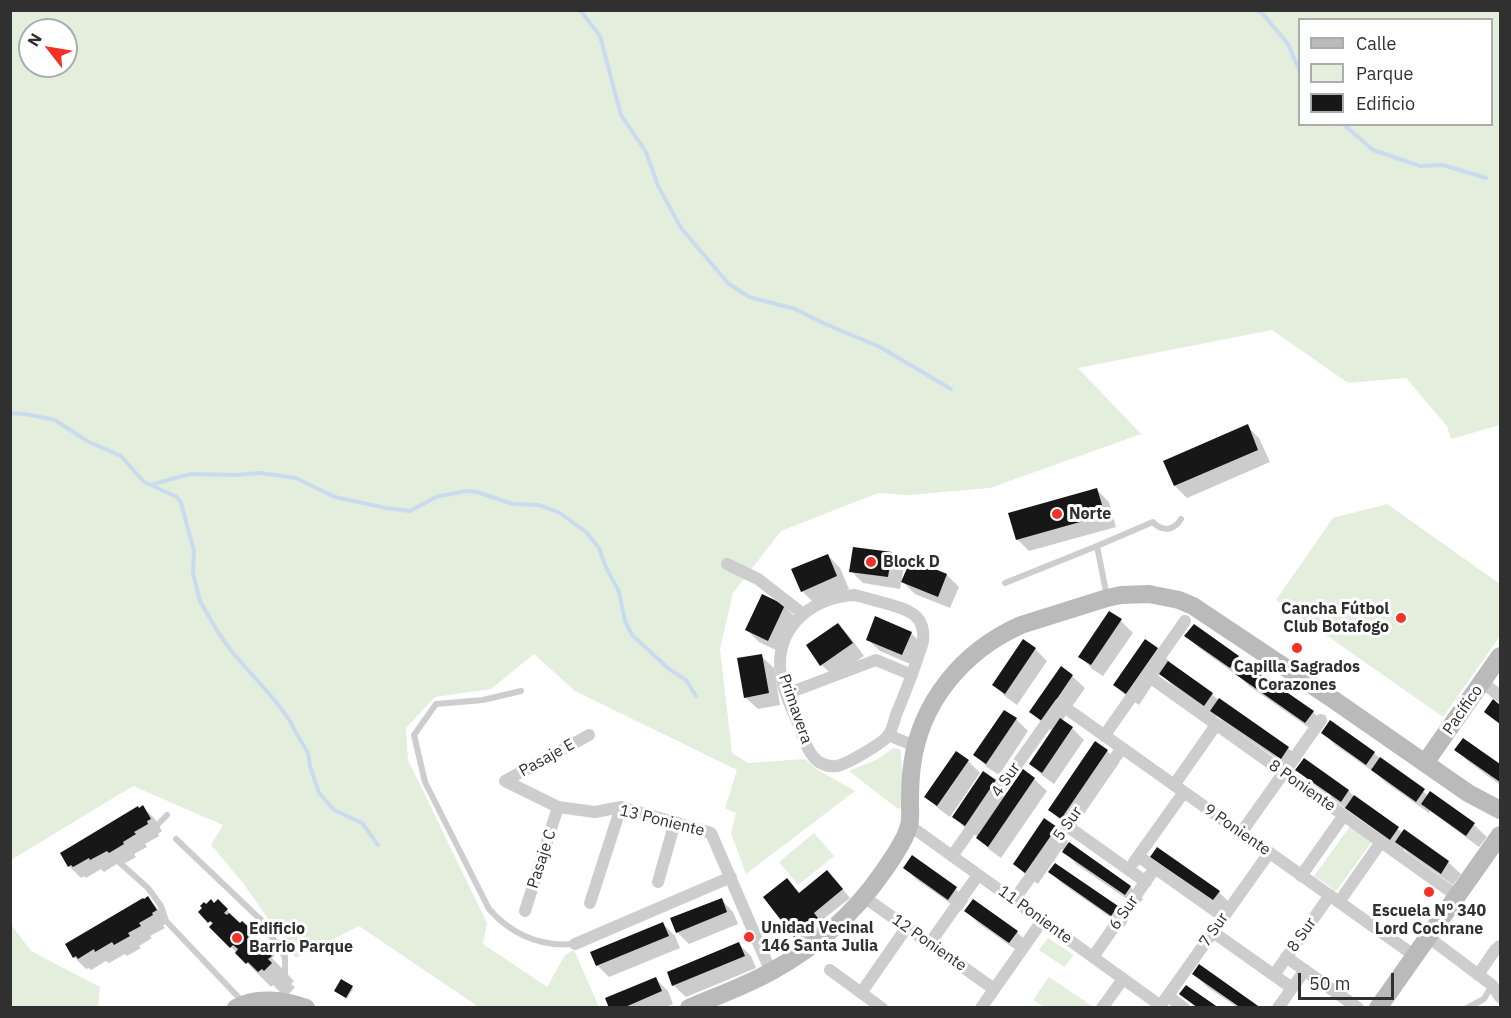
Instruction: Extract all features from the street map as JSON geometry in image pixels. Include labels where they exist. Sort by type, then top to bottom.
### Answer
[{"type":"street","points":[[727,564],[758,579],[803,614]]},
{"type":"street","points":[[689,1008],[771,972],[804,952],[844,919],[864,897],[889,863],[909,825],[910,778],[915,746],[927,712],[958,668],[999,635],[1021,625],[1107,598],[1149,594],[1172,598],[1193,606],[1468,793],[1500,810]]},
{"type":"street","name":"Primavera","points":[[855,595],[910,611],[918,619],[924,636],[912,675],[888,735],[857,758],[837,766],[824,765],[810,753],[786,694],[780,668],[783,648],[791,629],[803,614],[823,601],[855,595]]},
{"type":"street","points":[[1104,736],[1185,621]]},
{"type":"street","name":"Pacífico","points":[[1425,764],[1500,656]]},
{"type":"street","points":[[786,694],[876,660],[912,675]]},
{"type":"street","name":"8 Poniente","points":[[1147,675],[1457,896]]},
{"type":"street","points":[[1482,682],[1500,696]]},
{"type":"street","name":"9 Poniente","points":[[1060,704],[1415,956]]},
{"type":"street","name":"4 Sur","points":[[952,856],[1060,704]]},
{"type":"street","points":[[1241,833],[1321,720]]},
{"type":"street","name":"6 Sur","points":[[1128,870],[1216,725]]},
{"type":"street","name":"Pasaje E","points":[[505,781],[589,735]]},
{"type":"street","points":[[888,735],[915,746]]},
{"type":"street","name":"5 Sur","points":[[1014,900],[1122,748]]},
{"type":"street","name":"13 Poniente","points":[[505,781],[558,807],[595,812],[621,807],[711,833],[771,972]]},
{"type":"street","points":[[1468,793],[1500,829]]},
{"type":"street","name":"Pasaje C","points":[[525,911],[558,807]]},
{"type":"street","points":[[590,903],[621,807]]},
{"type":"street","points":[[1301,876],[1344,815]]},
{"type":"street","points":[[658,882],[675,822]]},
{"type":"street","name":"11 Poniente","points":[[909,825],[1123,978],[1163,1003],[1184,1008]]},
{"type":"street","points":[[1067,826],[1146,882]]},
{"type":"street","points":[[1378,1008],[1500,835]]},
{"type":"street","name":"8 Sur","points":[[1274,975],[1286,957],[1381,842]]},
{"type":"street","name":"7 Sur","points":[[1163,1003],[1269,853]]},
{"type":"street","points":[[1138,856],[1224,917]]},
{"type":"street","name":"6 Sur","points":[[1093,957],[1155,868]]},
{"type":"street","points":[[930,943],[978,874]]},
{"type":"street","points":[[575,944],[731,877]]},
{"type":"street","name":"12 Poniente","points":[[864,897],[994,989]]},
{"type":"street","points":[[981,1008],[1042,921]]},
{"type":"street","points":[[861,993],[907,927]]},
{"type":"street","points":[[1213,932],[1292,988]]},
{"type":"street","points":[[1428,937],[1492,985],[1500,996]]},
{"type":"street","points":[[1478,975],[1500,946]]},
{"type":"street","points":[[1286,957],[1358,1008]]},
{"type":"street","points":[[830,970],[882,1008]]},
{"type":"street","name":"8 Sur","points":[[1278,1008],[1305,970]]},
{"type":"street","points":[[1102,1008],[1123,978]]},
{"type":"street","points":[[241,1006],[263,1001],[285,1002],[306,1008]]},
{"type":"lane","points":[[1005,582],[1153,522],[1160,528],[1168,529],[1173,528],[1181,519]]},
{"type":"lane","points":[[1097,546],[1107,598]]},
{"type":"lane","points":[[522,691],[483,700],[436,704],[414,735],[425,782],[489,909],[505,925],[524,937],[549,944],[575,944]]},
{"type":"lane","points":[[167,815],[120,863],[148,888],[161,906],[166,921],[241,1006]]},
{"type":"lane","points":[[176,838],[261,920],[285,957],[285,1002]]},
{"type":"lane","points":[[1467,1008],[1484,999],[1492,985]]},
{"type":"green space","points":[[10,11],[1500,11],[1500,425],[1451,439],[1447,426],[1406,378],[1348,383],[1272,330],[1078,368],[1141,434],[990,488],[909,495],[878,493],[781,531],[733,593],[720,649],[732,753],[748,763],[805,759],[818,770],[855,791],[746,874],[731,833],[736,813],[725,808],[737,770],[575,691],[534,654],[491,689],[435,697],[406,728],[408,760],[487,923],[483,944],[547,987],[565,955],[574,950],[599,1007],[479,1007],[359,926],[296,958],[243,883],[211,845],[223,825],[133,786],[11,860]]},
{"type":"green space","name":"Cancha Fútbol Club Botafogo","points":[[1387,504],[1500,584],[1500,636],[1443,717],[1276,600],[1333,518]]},
{"type":"green space","points":[[894,748],[900,749],[901,756],[904,806],[898,809],[849,771],[876,760]]},
{"type":"green space","points":[[1351,825],[1374,839],[1336,891],[1314,876]]},
{"type":"green space","points":[[814,833],[834,856],[798,885],[779,862]]},
{"type":"green space","points":[[10,923],[31,951],[100,987],[98,1007],[11,1007]]},
{"type":"green space","points":[[1048,938],[1074,955],[1064,967],[1039,950]]},
{"type":"green space","points":[[1049,977],[1092,1006],[1044,1007],[1033,1000]]},
{"type":"building","points":[[1248,424],[1258,450],[1174,486],[1163,461]]},
{"type":"building","name":"Norte","points":[[1097,488],[1105,515],[1016,540],[1008,513]]},
{"type":"building","name":"Block D","points":[[853,547],[892,552],[888,577],[849,572]]},
{"type":"building","points":[[828,554],[837,576],[801,592],[791,569]]},
{"type":"building","points":[[911,559],[947,574],[938,597],[901,582]]},
{"type":"building","points":[[762,594],[785,605],[768,641],[745,630]]},
{"type":"building","points":[[1109,611],[1122,619],[1091,665],[1078,657]]},
{"type":"building","points":[[875,616],[912,632],[902,655],[866,640]]},
{"type":"building","points":[[838,623],[853,643],[820,666],[806,645]]},
{"type":"building","points":[[1194,624],[1239,656],[1230,668],[1184,636]]},
{"type":"building","points":[[1023,639],[1036,648],[1005,694],[992,685]]},
{"type":"building","points":[[1145,639],[1158,648],[1126,694],[1113,685]]},
{"type":"building","points":[[762,654],[769,693],[744,698],[737,658]]},
{"type":"building","points":[[1168,661],[1213,693],[1204,706],[1159,674]]},
{"type":"building","points":[[1243,662],[1314,711],[1305,723],[1235,674]]},
{"type":"building","points":[[1061,666],[1073,675],[1042,721],[1029,712]]},
{"type":"building","points":[[1219,698],[1289,747],[1281,759],[1210,711]]},
{"type":"building","points":[[1493,699],[1500,705],[1500,724],[1484,712]]},
{"type":"building","points":[[1004,710],[1017,718],[986,764],[973,755]]},
{"type":"building","points":[[1060,718],[1073,727],[1042,773],[1029,764]]},
{"type":"building","points":[[1330,720],[1375,752],[1366,765],[1321,733]]},
{"type":"building","points":[[1463,738],[1500,764],[1500,782],[1454,750]]},
{"type":"building","points":[[1095,741],[1108,750],[1061,819],[1048,810]]},
{"type":"building","points":[[956,751],[969,760],[937,806],[924,797]]},
{"type":"building","points":[[1380,757],[1425,789],[1416,802],[1371,770]]},
{"type":"building","points":[[1304,758],[1349,790],[1341,802],[1295,770]]},
{"type":"building","points":[[1023,769],[1035,778],[988,847],[976,838]]},
{"type":"building","points":[[983,771],[996,780],[965,826],[952,817]]},
{"type":"building","points":[[1430,791],[1475,823],[1466,836],[1421,804]]},
{"type":"building","points":[[1354,795],[1399,827],[1390,840],[1345,808]]},
{"type":"building","points":[[143,805],[151,819],[147,821],[148,824],[134,832],[136,834],[123,842],[124,844],[109,853],[107,851],[73,867],[71,865],[68,867],[60,853]]},
{"type":"building","points":[[1044,818],[1057,827],[1025,873],[1013,864]]},
{"type":"building","points":[[1404,829],[1449,861],[1441,874],[1395,842]]},
{"type":"building","points":[[1069,842],[1131,886],[1125,895],[1062,852]]},
{"type":"building","points":[[1157,847],[1220,891],[1213,900],[1150,857]]},
{"type":"building","points":[[912,855],[957,887],[948,900],[903,868]]},
{"type":"building","points":[[1055,863],[1118,906],[1111,916],[1048,872]]},
{"type":"building","points":[[827,870],[843,889],[814,913],[818,918],[794,937],[763,897],[787,878],[799,893]]},
{"type":"building","points":[[148,896],[157,910],[139,923],[141,926],[128,933],[130,936],[114,945],[112,942],[95,952],[94,949],[78,959],[76,956],[73,958],[65,944]]},
{"type":"building","points":[[722,898],[727,912],[676,933],[670,918]]},
{"type":"building","name":"Edificio Barrio Parque","points":[[211,899],[214,903],[218,899],[228,909],[224,913],[227,915],[229,913],[252,930],[249,934],[258,943],[255,946],[258,949],[261,946],[272,956],[268,959],[272,963],[264,971],[262,969],[258,972],[248,962],[246,964],[235,953],[238,949],[233,945],[230,948],[209,927],[213,923],[210,921],[208,923],[198,912],[204,902],[206,904]]},
{"type":"building","points":[[973,899],[1018,931],[1009,943],[964,911]]},
{"type":"building","points":[[663,922],[669,936],[596,966],[590,952]]},
{"type":"building","points":[[739,942],[745,956],[672,986],[667,972]]},
{"type":"building","points":[[1199,964],[1261,1008],[1241,1008],[1192,974]]},
{"type":"building","points":[[656,977],[662,991],[623,1008],[609,1008],[605,998]]},
{"type":"building","points":[[341,979],[353,986],[346,998],[334,991]]},
{"type":"building","points":[[1186,985],[1219,1008],[1198,1008],[1179,994]]},
{"type":"waterway","points":[[580,10],[600,36],[621,115],[646,152],[658,186],[681,228],[728,283],[749,297],[795,309],[880,347],[951,389]]},
{"type":"waterway","points":[[1255,10],[1262,13],[1288,44],[1298,67]]},
{"type":"waterway","points":[[1345,126],[1373,150],[1420,166],[1443,165],[1486,178]]},
{"type":"waterway","points":[[10,413],[55,420],[87,441],[121,456],[144,482],[177,497],[181,503],[194,551],[193,573],[200,601],[216,629],[232,652],[289,719],[308,753],[319,793],[334,810],[362,823],[378,845]]},
{"type":"waterway","points":[[150,485],[190,474],[260,473],[296,478],[335,497],[386,508],[410,511],[436,497],[466,491],[477,492],[513,504],[539,505],[560,513],[586,532],[599,548],[619,592],[625,621],[632,635],[669,669],[686,680],[696,696]]},
{"type":"place","name":"Norte","points":[[1057,514]]},
{"type":"place","name":"Block D","points":[[871,562]]},
{"type":"place","name":"Cancha Fútbol Club Botafogo","points":[[1401,618]]},
{"type":"place","name":"Capilla Sagrados Corazones","points":[[1297,648]]},
{"type":"place","name":"Escuela N° 340 Lord Cochrane","points":[[1429,892]]},
{"type":"place","name":"Unidad Vecinal 146 Santa Julia","points":[[749,937]]},
{"type":"place","name":"Edificio Barrio Parque","points":[[237,938]]}]
